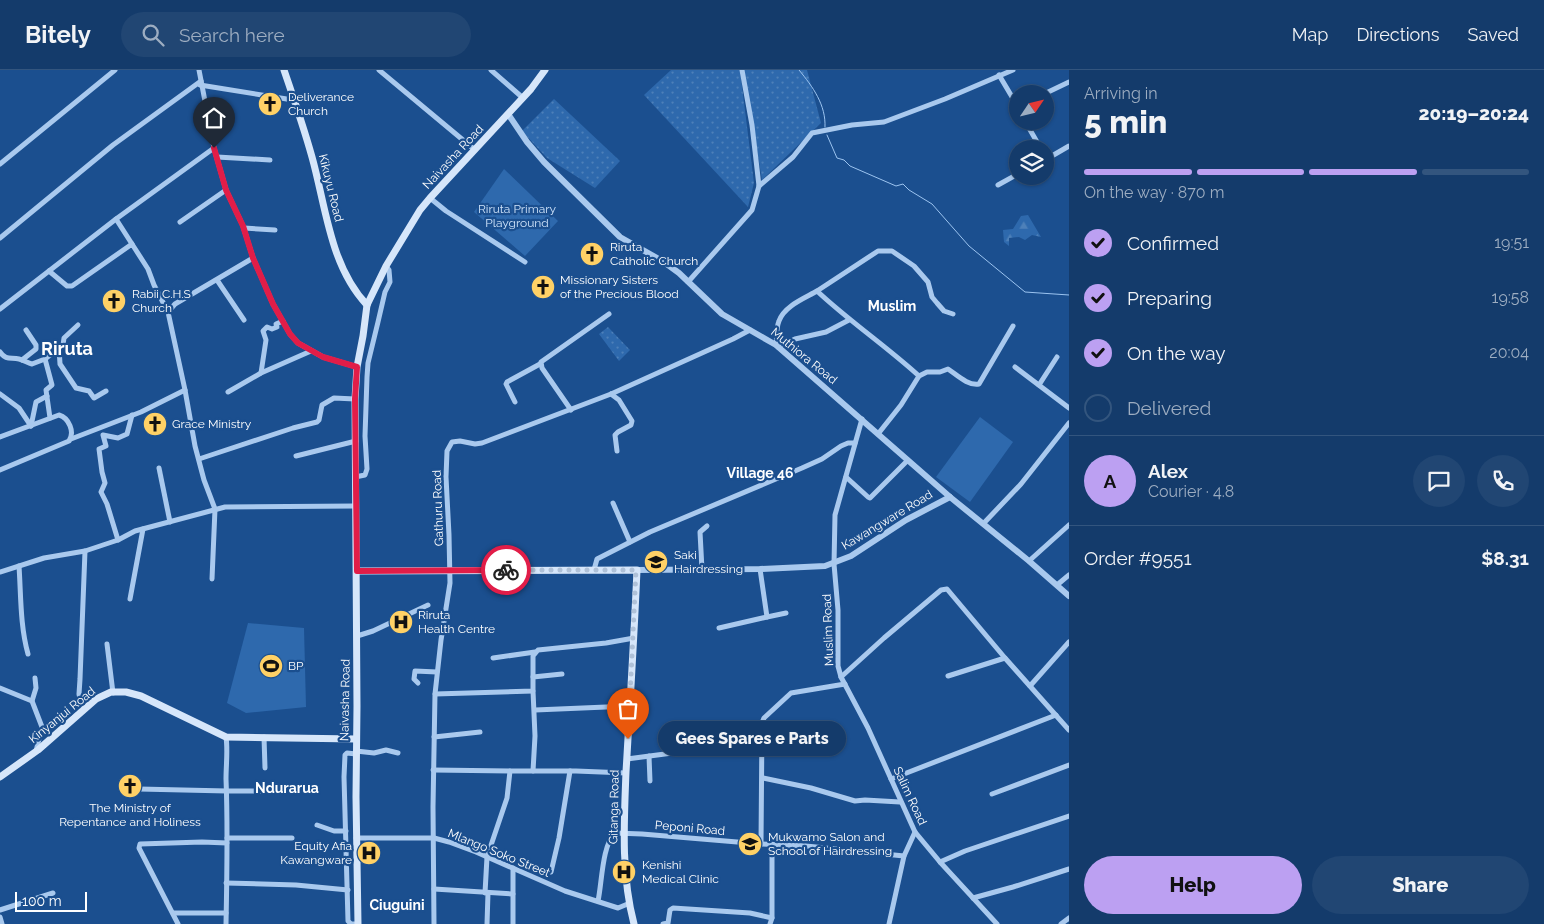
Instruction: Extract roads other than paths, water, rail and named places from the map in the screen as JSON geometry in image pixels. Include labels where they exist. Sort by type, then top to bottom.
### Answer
[{"type":"main road","name":"Kikuyu Road","points":[[284,70],[312,156],[334,245],[342,268],[354,290],[367,306]]},
{"type":"main road","name":"Naivasha Road","points":[[358,924],[356,842],[357,571],[355,399],[357,367],[367,306],[386,266],[420,210],[523,98],[545,70]]},
{"type":"main road","name":"Kawangware Road","points":[[357,571],[636,570]]},
{"type":"main road","name":"Gitanga Road","points":[[634,924],[630,903],[624,834],[636,570]]},
{"type":"main road","name":"Kinyanjui Road","points":[[0,777],[36,751],[82,710],[104,695],[113,693],[126,692],[141,696],[226,737]]},
{"type":"main road","points":[[226,737],[356,739]]},
{"type":"street","points":[[0,164],[115,70]]},
{"type":"street","points":[[199,70],[200,84],[214,148],[226,190],[244,228],[253,258],[273,304],[298,343],[323,357],[357,367]]},
{"type":"street","points":[[380,70],[475,150]]},
{"type":"street","points":[[491,70],[523,98]]},
{"type":"street","points":[[688,282],[752,210],[759,186],[752,124],[742,70]]},
{"type":"street","points":[[759,186],[793,157],[812,133],[852,125],[884,122],[1013,70]]},
{"type":"street","points":[[999,76],[1009,92]]},
{"type":"street","points":[[1054,89],[1069,82]]},
{"type":"street","points":[[0,238],[114,145],[200,84],[293,100]]},
{"type":"street","name":"Muthiora Road","points":[[508,114],[527,142],[544,162],[620,237],[664,262],[688,282],[714,308],[777,346],[950,497],[1069,596]]},
{"type":"street","points":[[1054,154],[1069,146]]},
{"type":"street","points":[[0,309],[116,219],[214,148]]},
{"type":"street","points":[[217,157],[270,160]]},
{"type":"street","points":[[998,185],[1009,179]]},
{"type":"street","points":[[180,222],[226,190]]},
{"type":"street","points":[[430,198],[446,211],[525,262]]},
{"type":"street","points":[[116,219],[148,269],[168,312],[195,446],[204,480],[215,509],[212,578]]},
{"type":"street","points":[[244,228],[275,230]]},
{"type":"street","points":[[49,271],[67,286],[72,286],[132,244]]},
{"type":"street","points":[[849,320],[826,332],[795,339],[777,346],[777,326],[782,314],[878,251],[892,251],[914,266],[928,282],[932,297],[944,311],[953,314]]},
{"type":"street","points":[[168,312],[176,304],[253,258]]},
{"type":"street","points":[[355,477],[365,475],[367,469],[365,436],[368,363],[390,282],[389,270],[386,266]]},
{"type":"street","points":[[217,280],[244,320]]},
{"type":"street","points":[[817,291],[849,320],[890,350],[920,376]]},
{"type":"street","points":[[515,402],[506,384],[507,382],[540,364],[609,314]]},
{"type":"street","points":[[261,373],[266,340],[263,331],[267,327],[272,329],[277,327],[276,324],[283,321]]},
{"type":"street","points":[[0,352],[4,357],[32,364],[45,359],[63,345],[64,338],[78,326]]},
{"type":"street","points":[[878,434],[902,405],[920,376],[926,372],[940,372],[948,369],[966,381],[976,385],[979,384],[1013,326]]},
{"type":"street","points":[[22,360],[36,349],[36,345],[26,330]]},
{"type":"street","name":"Gathuru Road","points":[[434,924],[434,737],[437,672],[449,596],[449,535],[446,477],[447,451],[449,446],[452,442],[460,441],[475,444],[482,443],[552,415],[571,410],[611,394],[750,330]]},
{"type":"street","points":[[59,348],[60,364],[76,388],[89,391],[94,398],[106,391]]},
{"type":"street","points":[[228,392],[261,373],[311,351]]},
{"type":"street","points":[[1039,385],[1057,357]]},
{"type":"street","points":[[45,359],[52,384],[46,390],[50,418]]},
{"type":"street","points":[[540,364],[571,410]]},
{"type":"street","points":[[1015,367],[1069,408]]},
{"type":"street","points":[[0,470],[71,439],[141,412],[185,390]]},
{"type":"street","points":[[0,394],[18,408],[30,426]]},
{"type":"street","points":[[611,394],[619,400],[632,421],[631,425],[616,434],[617,451]]},
{"type":"street","points":[[30,426],[36,402],[47,396]]},
{"type":"street","points":[[199,459],[317,422],[322,405],[331,399],[355,399]]},
{"type":"street","points":[[0,437],[62,415],[67,420],[71,429],[71,439]]},
{"type":"street","points":[[118,540],[107,504],[101,492],[105,483],[99,449],[106,446],[103,434],[118,438],[127,434],[132,415]]},
{"type":"street","name":"Muslim Road","points":[[845,684],[841,677],[837,659],[838,610],[834,564],[835,515],[862,419]]},
{"type":"street","points":[[983,524],[1021,484],[1069,422]]},
{"type":"street","points":[[296,456],[365,436]]},
{"type":"street","points":[[594,570],[597,559],[650,532],[822,459],[845,444],[855,443]]},
{"type":"street","points":[[846,477],[870,498],[908,460]]},
{"type":"street","points":[[159,468],[170,522]]},
{"type":"street","name":"Kawangware Road","points":[[636,570],[760,570],[811,568],[834,564],[859,552],[906,520],[950,497]]},
{"type":"street","points":[[613,503],[630,542]]},
{"type":"street","points":[[0,572],[44,558],[85,551],[143,529],[224,507],[355,506]]},
{"type":"street","points":[[1029,561],[1069,524]]},
{"type":"street","points":[[702,570],[700,532],[707,526]]},
{"type":"street","points":[[130,598],[143,529]]},
{"type":"street","points":[[82,710],[80,679],[85,551]]},
{"type":"street","points":[[19,566],[23,626],[28,654]]},
{"type":"street","points":[[760,570],[767,617]]},
{"type":"street","points":[[1057,585],[1069,575]]},
{"type":"street","points":[[841,677],[884,638],[941,590],[945,589],[952,593],[1005,658],[1069,730]]},
{"type":"street","points":[[357,636],[374,631],[428,605]]},
{"type":"street","points":[[719,628],[786,613]]},
{"type":"street","points":[[493,658],[535,652],[543,649],[606,643],[634,638]]},
{"type":"street","points":[[1030,686],[1069,642]]},
{"type":"street","points":[[107,644],[113,693]]},
{"type":"street","points":[[532,771],[535,710],[533,656],[535,652]]},
{"type":"street","points":[[948,676],[1005,658]]},
{"type":"street","points":[[418,683],[414,679],[415,671],[437,672]]},
{"type":"street","points":[[533,677],[562,674]]},
{"type":"street","points":[[34,678],[36,688],[32,701],[42,727],[36,751]]},
{"type":"street","points":[[761,844],[764,718],[786,696],[795,692],[845,684]]},
{"type":"street","name":"Salim Road","points":[[845,684],[868,728],[915,832],[997,924]]},
{"type":"street","points":[[0,688],[32,701]]},
{"type":"street","points":[[436,694],[533,691]]},
{"type":"street","points":[[535,710],[630,706]]},
{"type":"street","points":[[891,779],[1056,715]]},
{"type":"street","points":[[434,737],[480,732]]},
{"type":"street","points":[[226,737],[228,745],[226,762],[226,924]]},
{"type":"street","points":[[264,737],[265,768]]},
{"type":"street","points":[[627,759],[762,741]]},
{"type":"street","points":[[358,924],[351,924],[348,921],[345,755],[347,753],[374,753],[386,750],[398,753]]},
{"type":"street","points":[[649,756],[650,781]]},
{"type":"street","points":[[992,794],[1069,765]]},
{"type":"street","points":[[433,770],[570,771],[626,774]]},
{"type":"street","points":[[488,924],[486,893],[487,857],[507,798],[510,771]]},
{"type":"street","points":[[551,872],[559,838],[570,771]]},
{"type":"street","points":[[344,777],[356,775]]},
{"type":"street","points":[[763,778],[811,788],[855,801],[900,802]]},
{"type":"street","points":[[139,789],[282,791]]},
{"type":"street","points":[[345,791],[356,790]]},
{"type":"street","points":[[940,862],[965,851],[1069,816]]},
{"type":"street","points":[[346,824],[356,823]]},
{"type":"street","points":[[317,825],[334,831],[346,831]]},
{"type":"street","points":[[889,924],[904,856],[915,832]]},
{"type":"street","points":[[598,901],[609,842],[615,833],[624,834]]},
{"type":"street","name":"Peponi Road","points":[[624,834],[665,835],[761,844],[806,846],[904,856]]},
{"type":"street","points":[[178,924],[140,848],[140,844],[292,838]]},
{"type":"street","name":"Mlango Soko Street","points":[[346,845],[356,842],[434,838],[487,857],[565,891],[618,908],[630,903]]},
{"type":"street","points":[[770,924],[772,918],[772,844]]},
{"type":"street","points":[[513,868],[513,924]]},
{"type":"street","points":[[973,898],[1069,869]]},
{"type":"street","points":[[347,876],[357,875]]},
{"type":"street","points":[[226,883],[296,885],[348,890]]},
{"type":"street","points":[[434,889],[513,894]]},
{"type":"street","points":[[0,910],[53,892]]},
{"type":"street","points":[[348,898],[357,898]]},
{"type":"street","points":[[663,924],[668,923],[670,910],[673,908],[750,913],[772,918]]},
{"type":"street","points":[[172,913],[226,913]]},
{"type":"street","points":[[0,917],[2,924]]},
{"type":"street","points":[[1061,924],[1069,918]]},
{"type":"waterway","points":[[799,70],[814,90],[821,104],[825,127]]},
{"type":"waterway","points":[[827,135],[837,158],[844,160],[850,166],[896,186],[903,184],[909,190],[932,204],[969,246],[1025,292],[1069,295]]},
{"type":"place","name":"Deliverance Church","points":[[270,104]]},
{"type":"place","name":"Riruta Catholic Church","points":[[592,254]]},
{"type":"place","name":"Missionary Sisters of the Precious Blood","points":[[543,287]]},
{"type":"place","name":"Rabii C.H.S Church","points":[[114,301]]},
{"type":"place","name":"Grace Ministry","points":[[155,424]]},
{"type":"place","name":"Saki Hairdressing","points":[[656,562]]},
{"type":"place","name":"Riruta Health Centre","points":[[401,622]]},
{"type":"place","name":"BP","points":[[271,666]]},
{"type":"place","name":"Gees Spares e Parts","points":[[628,739]]},
{"type":"place","name":"The Ministry of Repentance and Holiness","points":[[130,786]]},
{"type":"place","name":"Mukwamo Salon and School of Hairdressing","points":[[750,844]]},
{"type":"place","name":"Equity Afia Kawangware","points":[[369,853]]},
{"type":"place","name":"Kenishi Medical Clinic","points":[[624,872]]},
{"type":"district","name":"Muslim","points":[[892,306]]},
{"type":"district","name":"Riruta","points":[[67,348]]},
{"type":"district","name":"Village 46","points":[[760,473]]},
{"type":"district","name":"Ndurarua","points":[[287,788]]},
{"type":"district","name":"Ciuguini","points":[[397,905]]},
{"type":"park label","name":"Riruta Primary Playground","points":[[517,216]]}]
